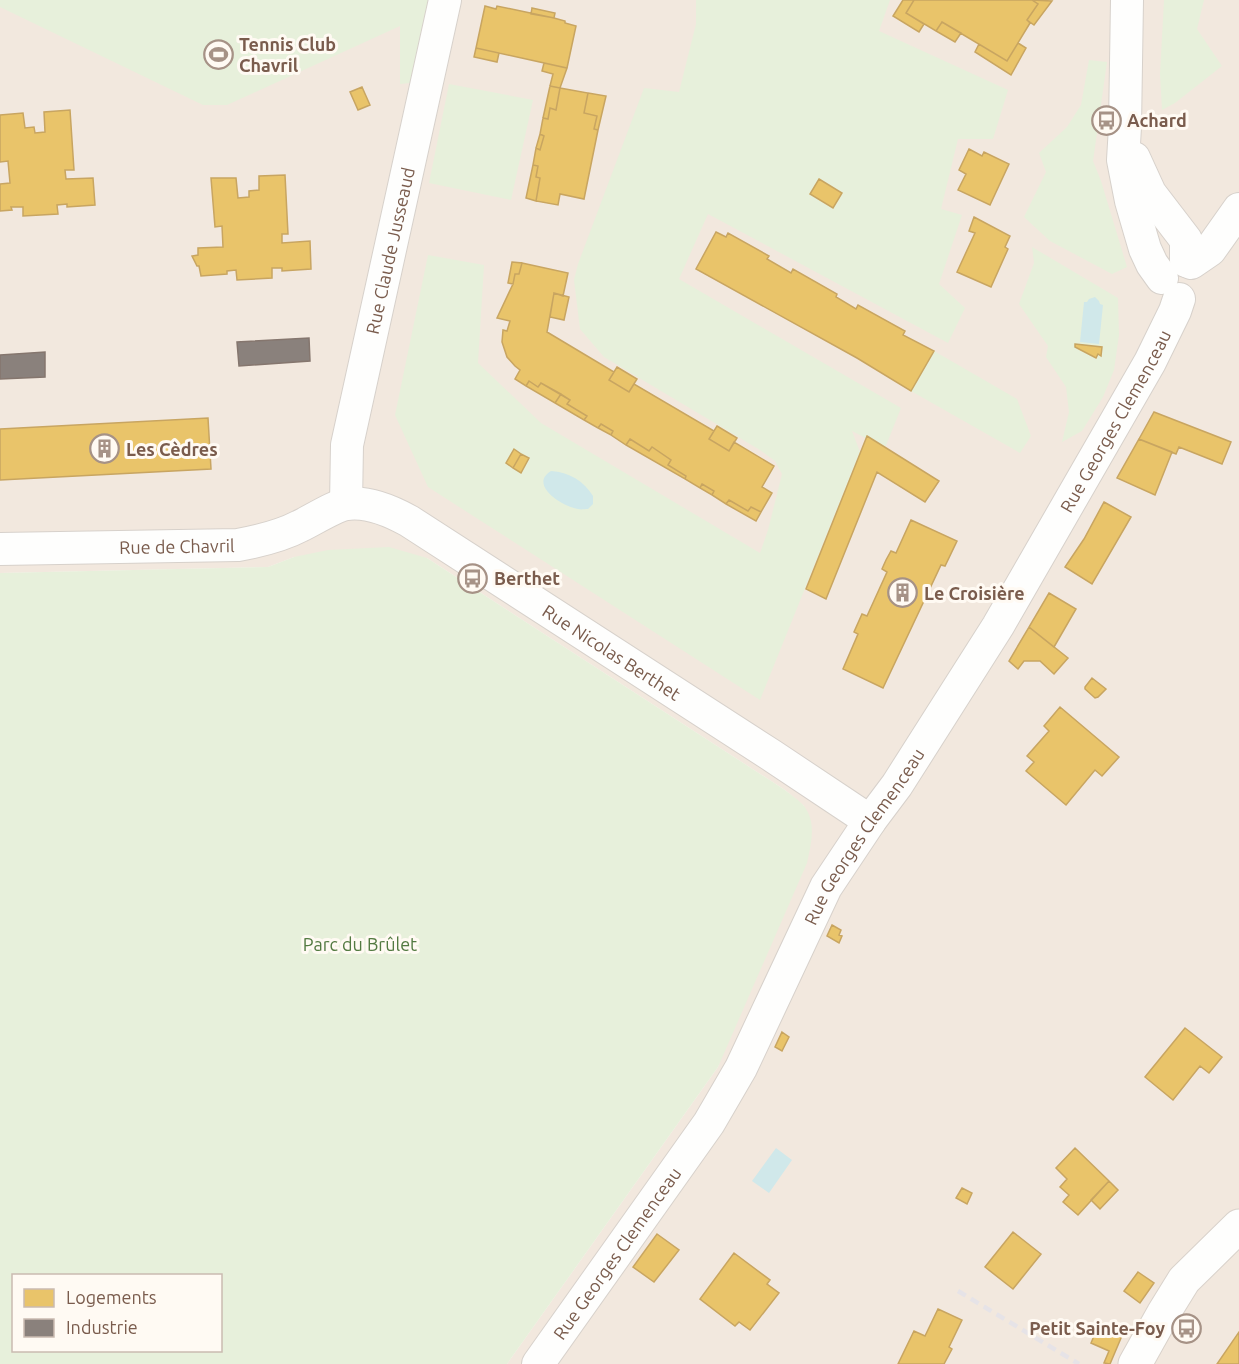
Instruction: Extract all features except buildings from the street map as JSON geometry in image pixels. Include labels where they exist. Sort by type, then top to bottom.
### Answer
[{"type":"main road","points":[[1135,1364],[1184,1280],[1239,1226]]},
{"type":"street","name":"Rue Claude Jusseaud","points":[[346,504],[347,445],[445,0]]},
{"type":"street","points":[[1125,127],[1133,156],[1150,193],[1186,240],[1180,275],[1152,264],[1145,249],[1131,201],[1123,160],[1127,0]]},
{"type":"street","name":"Rue Georges Clemenceau","points":[[538,1364],[709,1123],[741,1068],[826,887],[897,785],[998,626],[1150,362],[1171,319],[1180,275],[1210,250],[1239,209]]},
{"type":"street","name":"Rue de Chavril","points":[[0,549],[238,545],[284,534],[346,504]]},
{"type":"street","name":"Rue Nicolas Berthet","points":[[346,504],[371,505],[409,521],[870,821]]},
{"type":"shaded area","points":[[0,0],[1239,0],[1239,1364],[507,1364],[718,1067],[804,806],[785,790],[427,558],[294,557],[268,567],[0,573]]},
{"type":"green space","name":"Tennis Club Chavril","points":[[0,0],[434,0],[419,82],[400,84],[400,26],[227,105],[203,105],[0,7]]},
{"type":"green space","points":[[696,0],[890,0],[879,31],[1008,90],[993,139],[958,139],[941,209],[962,215],[939,284],[965,308],[948,343],[708,214],[679,279],[901,408],[885,448],[852,431],[860,452],[760,700],[428,487],[395,415],[428,255],[484,265],[478,363],[541,423],[760,553],[782,474],[775,461],[604,357],[580,329],[574,280],[644,88],[679,92],[696,24]]},
{"type":"green space","points":[[1164,0],[1204,0],[1197,29],[1222,66],[1175,103],[1162,110],[1160,74]]},
{"type":"green space","points":[[1089,60],[1107,62],[1093,161],[1127,267],[1112,274],[1050,241],[1024,217],[1046,172],[1039,153],[1067,127],[1081,105]]},
{"type":"green space","points":[[449,84],[533,100],[511,200],[429,183]]},
{"type":"green space","points":[[1032,247],[1118,298],[1119,335],[1114,370],[1103,397],[1082,431],[1062,442],[1069,412],[1066,387],[1046,357],[1048,346],[1019,304],[1034,263]]},
{"type":"green space","points":[[934,351],[1017,399],[1031,436],[1020,453],[911,391]]},
{"type":"green space","name":"Parc du Brûlet","points":[[389,547],[427,558],[785,790],[804,806],[811,819],[812,834],[807,863],[718,1067],[507,1364],[0,1364],[0,573],[268,567],[294,557],[328,550]]},
{"type":"water","points":[[1095,297],[1103,305],[1099,344],[1080,342],[1084,302]]},
{"type":"water","points":[[551,471],[570,475],[581,482],[593,496],[593,504],[588,509],[579,509],[557,500],[545,489],[543,483]]},
{"type":"water","points":[[776,1148],[792,1160],[769,1193],[752,1181]]},
{"type":"railway","points":[[958,1291],[1079,1364]]},
{"type":"place","name":"Tennis Club Chavril","points":[[218,54]]},
{"type":"place","name":"Achard","points":[[1106,120]]},
{"type":"place","name":"Les Cèdres","points":[[105,449]]},
{"type":"place","name":"Berthet","points":[[473,578]]},
{"type":"place","name":"Le Croisière","points":[[903,593]]},
{"type":"place","name":"Petit Sainte-Foy","points":[[1186,1328]]}]
